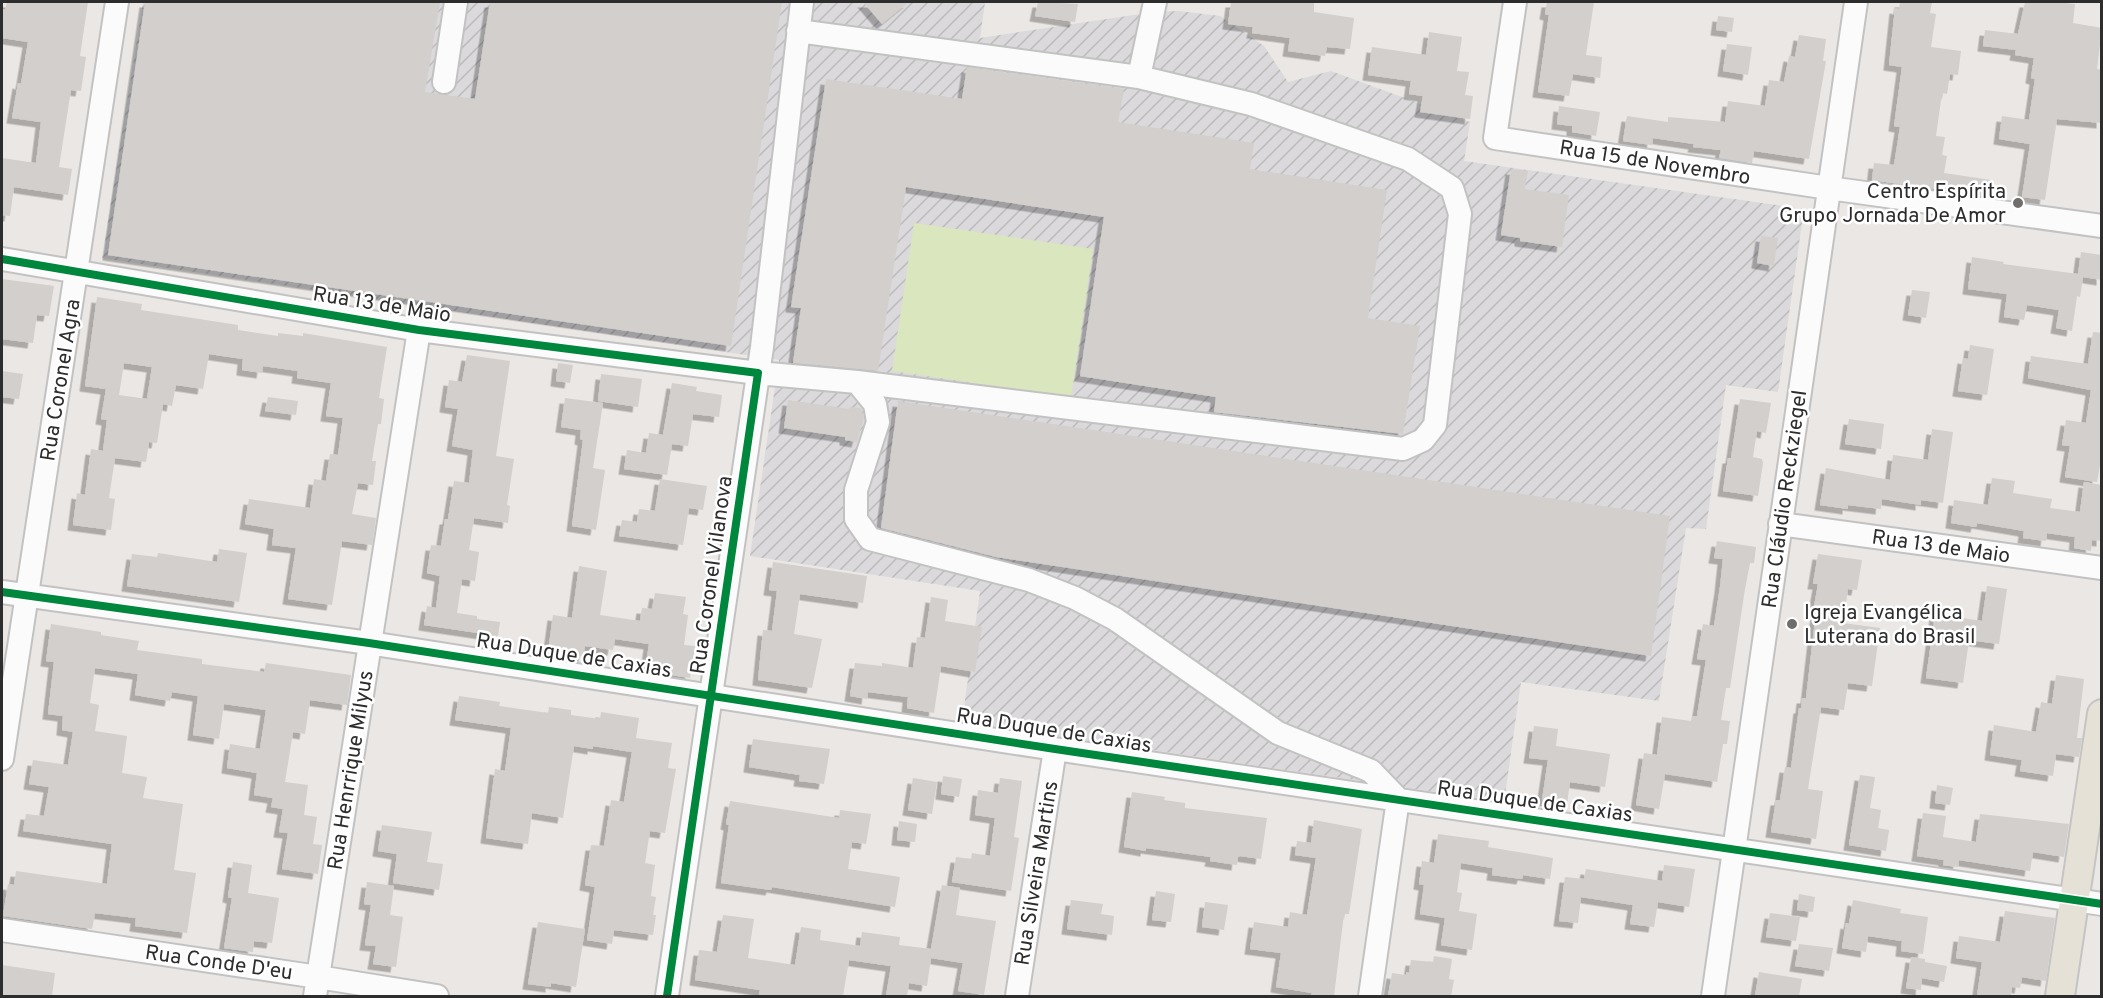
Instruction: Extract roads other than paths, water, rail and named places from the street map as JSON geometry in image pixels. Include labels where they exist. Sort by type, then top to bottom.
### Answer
[{"type":"main road","points":[[2060,996],[2088,902],[2102,714]]},
{"type":"street","name":"Rua Coronel Agra","points":[[2,759],[117,2]]},
{"type":"street","points":[[444,82],[456,2]]},
{"type":"street","name":"Rua Coronel Vilanova","points":[[667,996],[758,373],[802,2]]},
{"type":"street","name":"Rua 15 de Novembro","points":[[1515,2],[1494,138],[2102,226]]},
{"type":"street","name":"Rua Cláudio Reckziegel","points":[[1713,996],[1856,2]]},
{"type":"street","points":[[1139,77],[1155,7]]},
{"type":"street","name":"Rua 13 de Maio","points":[[2,259],[419,330],[758,373],[857,382],[1403,449],[1423,440],[1435,424],[1460,214],[1452,188],[1408,159],[1251,104],[1139,77],[798,31]]},
{"type":"street","name":"Rua Henrrique Milyus","points":[[317,987],[419,330]]},
{"type":"street","points":[[857,382],[875,404],[878,422],[856,490],[856,519],[870,539],[1029,580],[1075,598],[1115,619],[1278,733],[1371,771],[1398,799],[1370,996]]},
{"type":"street","name":"Rua 13 de Maio","points":[[1780,524],[2102,568]]},
{"type":"street","name":"Rua Duque de Caxias","points":[[2,592],[369,643],[2088,902]]},
{"type":"street","name":"Rua Silveira Martins","points":[[1017,996],[1055,748]]},
{"type":"street","name":"Rua Conde D'eu","points":[[2,930],[317,987],[437,996]]},
{"type":"place","name":"Centro Espírita Grupo Jornada De Amor","points":[[2018,203]]},
{"type":"place","name":"Igreja Evangélica Luterana do Brasil","points":[[1792,624]]}]
